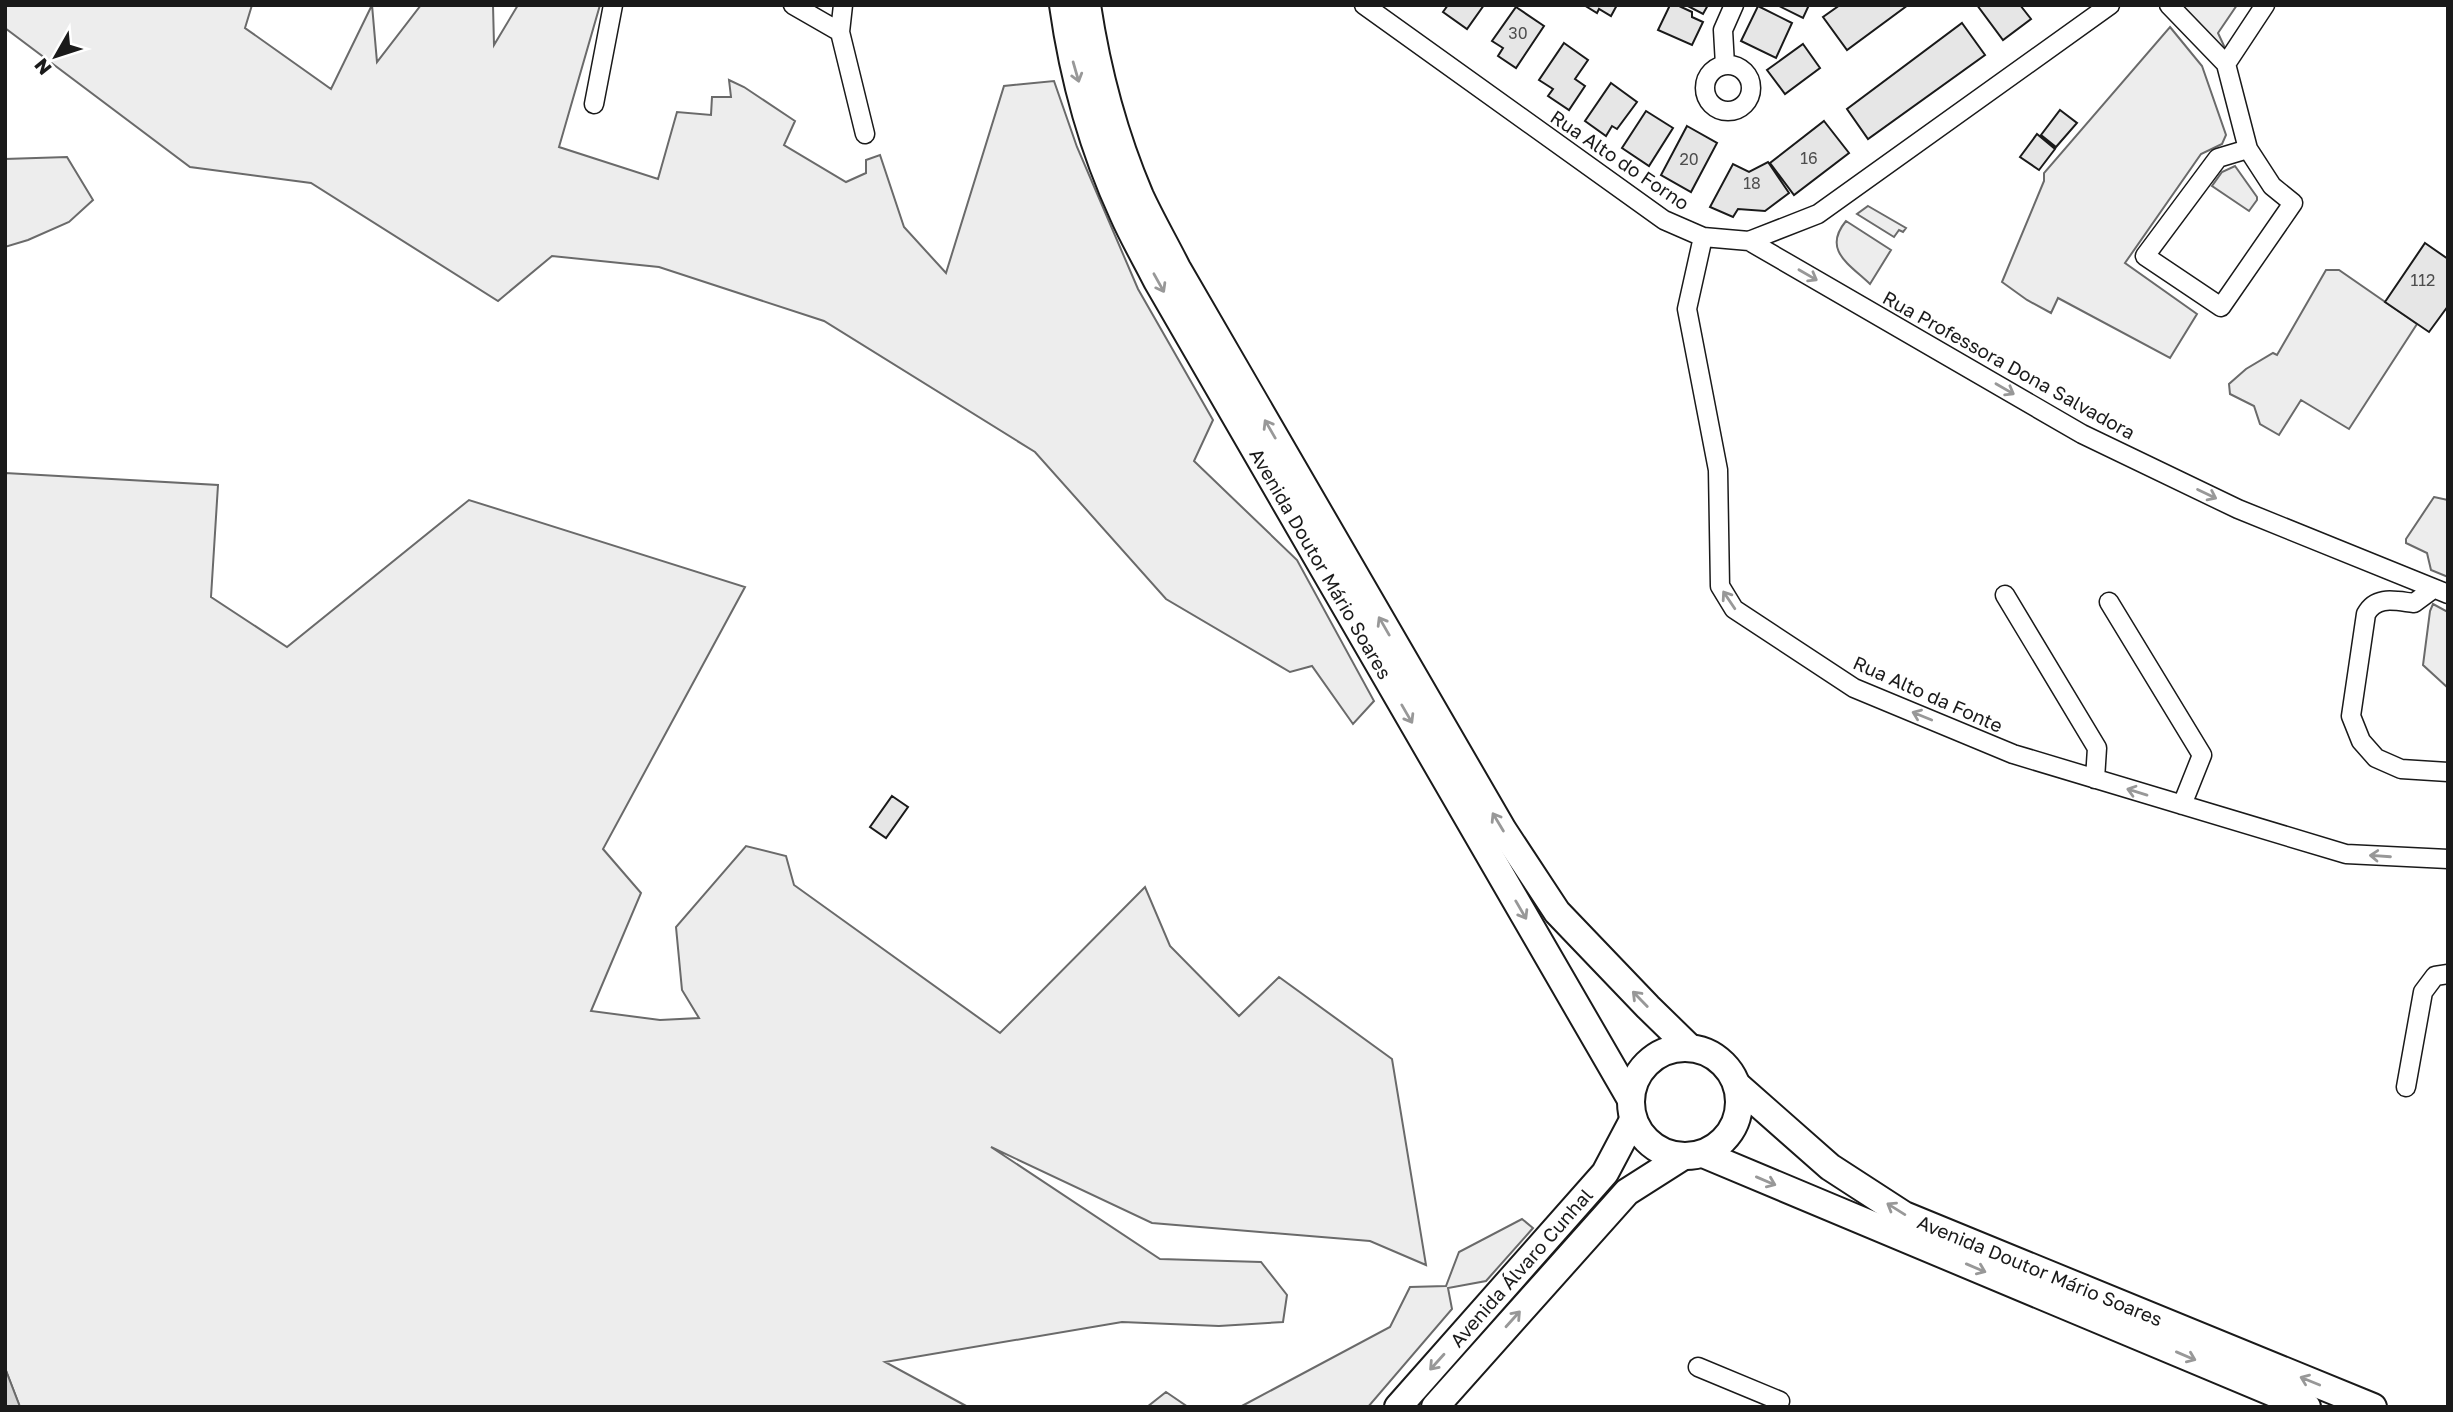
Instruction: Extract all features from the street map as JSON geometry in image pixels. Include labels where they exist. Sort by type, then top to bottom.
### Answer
[{"type":"main road","name":"Avenida Doutor Mário Soares","points":[[1063,5],[1069,47],[1096,141],[1122,213],[1157,281],[1632,1109]]},
{"type":"main road","name":"Avenida Doutor Mário Soares","points":[[1087,5],[1093,43],[1114,127],[1141,197],[1205,316],[1510,841],[1557,912],[1689,1047]]},
{"type":"main road","points":[[1689,1047],[1709,1053],[1727,1066],[1737,1084],[1740,1106],[1735,1127],[1722,1144],[1692,1156],[1661,1152],[1644,1138],[1632,1109],[1636,1078],[1649,1060],[1667,1050],[1689,1047]]},
{"type":"main road","name":"Avenida Doutor Mário Soares","points":[[1737,1084],[1830,1167],[1904,1214],[2373,1407]]},
{"type":"main road","name":"Avenida Álvaro Cunhal","points":[[1398,1407],[1605,1173],[1632,1109]]},
{"type":"main road","name":"Avenida Doutor Mário Soares","points":[[1692,1156],[2307,1407]]},
{"type":"main road","name":"Avenida Álvaro Cunhal","points":[[1435,1407],[1627,1192],[1692,1156]]},
{"type":"street","points":[[594,104],[612,5]]},
{"type":"street","points":[[793,5],[840,32]]},
{"type":"street","points":[[843,5],[840,32],[865,134]]},
{"type":"street","name":"Rua Alto do Forno","points":[[1364,5],[1664,220],[1703,237],[1749,241],[1818,214],[2110,5]]},
{"type":"street","points":[[1725,65],[1723,30],[1734,5]]},
{"type":"street","points":[[2169,5],[2226,64],[2248,149],[2272,186],[2293,204],[2221,307],[2145,256],[2218,159],[2248,149]]},
{"type":"street","points":[[2226,64],[2265,5]]},
{"type":"street","name":"Rua Alto da Fonte","points":[[1703,237],[1687,309],[1718,470],[1720,586],[1734,609],[1854,688],[2013,754],[2346,854],[2448,859]]},
{"type":"street","name":"Rua Professora Dona Salvadora","points":[[1749,241],[2082,434],[2238,509],[2441,591]]},
{"type":"street","points":[[2441,591],[2414,603],[2381,600],[2370,606],[2366,614],[2351,716],[2361,741],[2376,758],[2401,769],[2448,772]]},
{"type":"street","points":[[2005,595],[2097,748],[2095,779]]},
{"type":"street","points":[[2109,602],[2202,755],[2182,805]]},
{"type":"street","points":[[2406,1087],[2423,992],[2435,976],[2448,974]]},
{"type":"street","points":[[1698,1367],[1780,1401],[1778,1407]]},
{"type":"shaded area","points":[[5,5],[252,5],[245,28],[331,89],[372,5],[377,62],[421,5],[493,5],[494,45],[518,5],[600,5],[559,147],[658,179],[677,112],[711,115],[712,97],[731,97],[729,80],[795,121],[784,145],[846,182],[866,173],[866,160],[880,155],[904,227],[946,273],[1004,86],[1054,81],[1077,147],[1138,289],[1213,420],[1194,461],[1297,560],[1374,701],[1353,724],[1312,666],[1290,672],[1166,599],[1035,452],[824,321],[659,267],[552,256],[498,301],[311,183],[190,167],[5,28]]},
{"type":"shaded area","points":[[2178,5],[2237,5],[2218,33],[2225,48],[2223,52]]},
{"type":"shaded area","points":[[2170,27],[2202,66],[2226,135],[2222,144],[2201,154],[2125,263],[2197,314],[2170,358],[2058,298],[2051,313],[2002,282],[2044,181],[2044,173]]},
{"type":"shaded area","points":[[67,157],[93,200],[69,222],[5,247],[5,159]]},
{"type":"shaded area","points":[[2235,166],[2257,197],[2249,211],[2212,186],[2222,172]]},
{"type":"shaded area","points":[[1868,206],[1906,228],[1903,232],[1899,230],[1894,237],[1857,214]]},
{"type":"shaded area","points":[[1846,221],[1891,250],[1870,284],[1841,256],[1837,240]]},
{"type":"shaded area","points":[[2326,270],[2339,270],[2417,324],[2349,429],[2301,400],[2279,435],[2260,424],[2254,406],[2230,394],[2229,384],[2246,369],[2273,353],[2277,355]]},
{"type":"shaded area","points":[[5,473],[218,485],[211,597],[287,647],[469,500],[745,587],[603,849],[641,893],[591,1011],[660,1020],[699,1018],[682,990],[676,927],[746,846],[786,856],[794,885],[1000,1033],[1145,887],[1170,946],[1239,1016],[1279,977],[1392,1059],[1426,1265],[1370,1241],[1152,1223],[991,1147],[1160,1259],[1261,1262],[1287,1295],[1283,1322],[1219,1326],[1122,1322],[885,1362],[968,1407],[20,1407],[5,1368]]},
{"type":"shaded area","points":[[2434,497],[2448,500],[2448,577],[2431,570],[2427,553],[2406,543]]},
{"type":"shaded area","points":[[2433,604],[2448,612],[2448,688],[2423,665]]},
{"type":"shaded area","points":[[1522,1219],[1533,1228],[1486,1281],[1448,1288],[1452,1309],[1368,1407],[1240,1407],[1390,1327],[1410,1287],[1446,1286],[1459,1252]]},
{"type":"shaded area","points":[[5,1368],[20,1407],[5,1407]]},
{"type":"shaded area","points":[[1166,1392],[1188,1407],[1147,1407]]},
{"type":"building","points":[[1448,5],[1484,5],[1467,29],[1443,12]]},
{"type":"building","points":[[1584,5],[1617,5],[1611,16],[1599,9],[1597,13]]},
{"type":"building","points":[[1670,5],[1677,5],[1692,12],[1692,17],[1703,22],[1692,45],[1658,30]]},
{"type":"building","points":[[1686,5],[1708,5],[1703,14]]},
{"type":"building","points":[[1777,5],[1809,5],[1803,18]]},
{"type":"building","points":[[1840,5],[1908,5],[1847,50],[1823,17]]},
{"type":"building","points":[[1977,5],[2020,5],[2031,19],[2003,40]]},
{"type":"building","points":[[1758,6],[1792,23],[1776,58],[1741,41]]},
{"type":"building","points":[[1516,7],[1544,26],[1516,68],[1498,56],[1503,48],[1492,41]]},
{"type":"building","points":[[1962,23],[1985,55],[1868,139],[1847,109]]},
{"type":"building","points":[[1564,43],[1588,60],[1575,79],[1585,86],[1569,110],[1548,96],[1553,89],[1539,80]]},
{"type":"building","points":[[1803,44],[1820,68],[1785,94],[1767,70]]},
{"type":"building","points":[[1611,83],[1637,102],[1617,129],[1612,126],[1606,136],[1585,121]]},
{"type":"building","points":[[2060,110],[2077,123],[2056,147],[2041,135]]},
{"type":"building","points":[[1646,111],[1673,128],[1649,166],[1622,148]]},
{"type":"building","points":[[1824,121],[1849,153],[1794,195],[1770,163]]},
{"type":"building","points":[[1687,126],[1717,143],[1691,192],[1661,175]]},
{"type":"building","points":[[2037,134],[2055,149],[2039,170],[2020,157]]},
{"type":"building","points":[[1768,162],[1789,193],[1765,211],[1738,209],[1733,217],[1710,207],[1733,164],[1749,172]]},
{"type":"building","points":[[2425,243],[2448,259],[2448,306],[2429,332],[2385,302]]},
{"type":"building","points":[[892,796],[908,807],[886,838],[870,827]]}]
